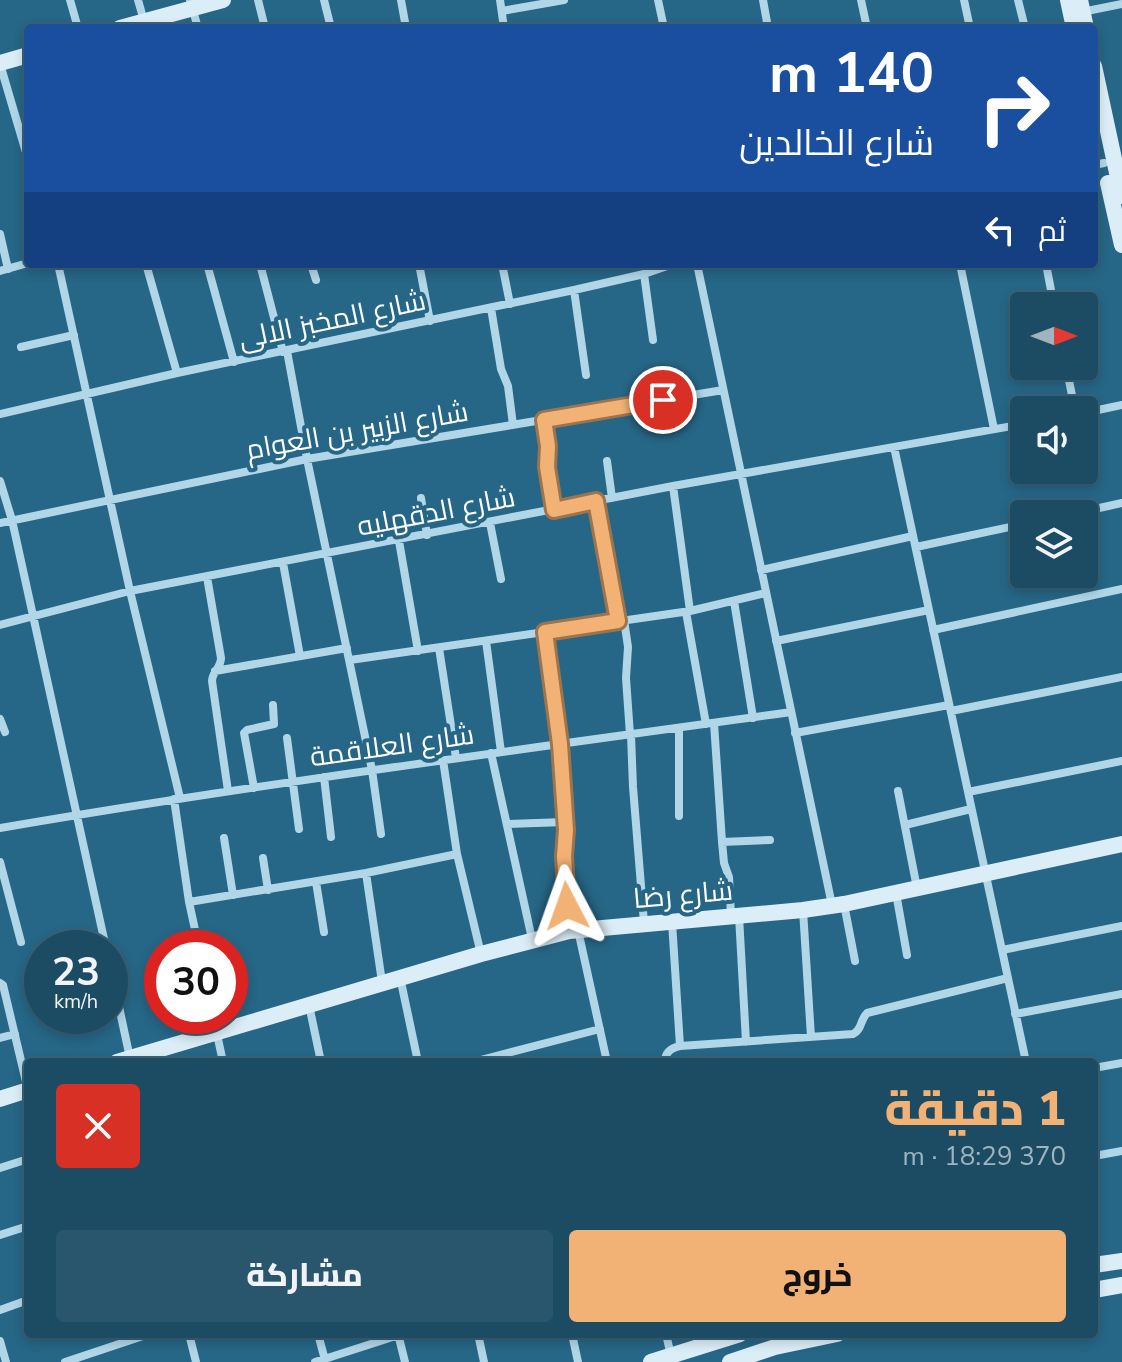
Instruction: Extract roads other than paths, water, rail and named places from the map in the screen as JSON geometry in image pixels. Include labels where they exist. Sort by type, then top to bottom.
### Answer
[{"type":"street","points":[[70,0],[77,24]]},
{"type":"street","points":[[138,0],[144,21]]},
{"type":"street","points":[[134,24],[192,4],[223,0]]},
{"type":"street","points":[[258,0],[264,24]]},
{"type":"street","points":[[324,0],[330,24]]},
{"type":"street","points":[[401,0],[405,24]]},
{"type":"street","points":[[500,0],[504,24]]},
{"type":"street","points":[[502,11],[564,0]]},
{"type":"street","points":[[658,0],[663,24]]},
{"type":"street","points":[[763,0],[767,24]]},
{"type":"street","points":[[861,0],[866,24]]},
{"type":"street","points":[[964,0],[969,24]]},
{"type":"street","points":[[1018,0],[1024,24]]},
{"type":"street","points":[[1068,0],[1073,24]]},
{"type":"street","points":[[192,4],[197,24]]},
{"type":"street","points":[[1083,13],[1122,4]]},
{"type":"street","points":[[24,56],[0,64],[24,145]]},
{"type":"street","points":[[1098,85],[1122,196]]},
{"type":"street","points":[[1099,164],[1122,245]]},
{"type":"street","points":[[0,234],[4,270],[24,264]]},
{"type":"street","points":[[59,268],[177,799],[195,930]]},
{"type":"street","points":[[147,268],[177,373]]},
{"type":"street","points":[[208,268],[234,362]]},
{"type":"street","points":[[261,268],[285,352],[328,554],[372,770],[381,834]]},
{"type":"street","points":[[312,268],[316,280]]},
{"type":"street","points":[[420,268],[430,321]]},
{"type":"street","points":[[503,268],[510,304]]},
{"type":"street","name":"شارع المخبز الالى","points":[[0,414],[177,373],[574,290],[644,274],[652,268]]},
{"type":"street","points":[[698,268],[795,733],[855,961]]},
{"type":"street","points":[[961,268],[994,429]]},
{"type":"street","points":[[1047,268],[1051,292]]},
{"type":"street","points":[[644,274],[653,340]]},
{"type":"street","points":[[574,290],[586,375]]},
{"type":"street","points":[[491,308],[513,425]]},
{"type":"street","points":[[21,347],[74,335]]},
{"type":"street","name":"شارع الزبير بن العوام","points":[[0,523],[307,459],[723,390]]},
{"type":"street","points":[[1098,410],[1122,405]]},
{"type":"street","points":[[544,420],[554,510]]},
{"type":"street","name":"شارع الدقهليه","points":[[0,625],[130,591],[673,486],[1010,426]]},
{"type":"street","points":[[894,447],[1025,1058]]},
{"type":"street","points":[[607,461],[612,498]]},
{"type":"street","points":[[0,481],[12,520],[102,930]]},
{"type":"street","points":[[673,486],[688,611],[710,724],[724,863],[735,916],[746,1042]]},
{"type":"street","points":[[421,498],[427,535]]},
{"type":"street","points":[[596,501],[628,647],[626,678],[644,923]]},
{"type":"street","points":[[1098,508],[1122,503]]},
{"type":"street","points":[[490,523],[501,579]]},
{"type":"street","points":[[916,547],[1010,527]]},
{"type":"street","points":[[761,570],[913,536]]},
{"type":"street","points":[[399,541],[418,651]]},
{"type":"street","points":[[283,563],[300,656]]},
{"type":"street","points":[[207,577],[221,658],[212,681],[228,791]]},
{"type":"street","points":[[933,630],[1122,589]]},
{"type":"street","points":[[350,660],[688,611],[766,593]]},
{"type":"street","points":[[734,601],[753,718]]},
{"type":"street","points":[[776,641],[929,610]]},
{"type":"street","points":[[545,632],[560,744],[564,856],[574,930],[606,1058]]},
{"type":"street","points":[[486,641],[496,753],[507,824],[532,939]]},
{"type":"street","points":[[215,671],[347,648]]},
{"type":"street","points":[[439,648],[456,758]]},
{"type":"street","points":[[795,733],[1122,677]]},
{"type":"street","points":[[254,788],[244,733],[274,724],[273,705]]},
{"type":"street","name":"شارع العلاقمة","points":[[0,828],[228,791],[791,712]]},
{"type":"street","points":[[0,719],[5,732]]},
{"type":"street","points":[[679,728],[679,816]]},
{"type":"street","points":[[287,738],[299,829]]},
{"type":"street","points":[[443,760],[457,854],[481,954]]},
{"type":"street","points":[[968,792],[1122,761]]},
{"type":"street","points":[[324,777],[331,837]]},
{"type":"street","points":[[898,791],[917,889]]},
{"type":"street","points":[[905,825],[971,809]]},
{"type":"street","points":[[507,824],[565,822]]},
{"type":"street","points":[[224,838],[233,895]]},
{"type":"street","points":[[722,842],[770,840]]},
{"type":"street","name":"شارع رضا","points":[[248,1017],[308,1004],[532,939],[574,930],[838,905],[1122,844]]},
{"type":"street","points":[[189,902],[316,882],[457,854]]},
{"type":"street","points":[[263,858],[268,890]]},
{"type":"street","points":[[0,862],[21,942]]},
{"type":"street","points":[[366,873],[382,982]]},
{"type":"street","points":[[316,882],[324,932]]},
{"type":"street","points":[[896,893],[907,955]]},
{"type":"street","points":[[803,910],[811,1037]]},
{"type":"street","points":[[672,921],[680,1046]]},
{"type":"street","points":[[1002,950],[1122,926]]},
{"type":"street","points":[[400,977],[417,1058]]},
{"type":"street","points":[[666,1058],[668,1052],[680,1046],[853,1034],[858,1032],[864,1016],[869,1013],[1008,978]]},
{"type":"street","points":[[0,983],[24,1073]]},
{"type":"street","points":[[1015,1014],[1122,994]]},
{"type":"street","points":[[308,1004],[320,1058]]},
{"type":"street","points":[[488,1058],[600,1029]]},
{"type":"street","points":[[0,1038],[15,1034]]},
{"type":"street","points":[[122,1034],[126,1058]]},
{"type":"street","name":"شارع رضا","points":[[133,1058],[190,1034]]},
{"type":"street","points":[[216,1034],[222,1058]]},
{"type":"street","points":[[1098,1067],[1122,1063]]},
{"type":"street","points":[[0,1099],[24,1091]]},
{"type":"street","points":[[1098,1155],[1122,1151]]},
{"type":"street","points":[[0,1168],[24,1160]]},
{"type":"street","points":[[0,1235],[24,1227]]},
{"type":"street","points":[[1098,1264],[1122,1261]]},
{"type":"street","points":[[1098,1289],[1122,1285]]},
{"type":"street","points":[[0,1310],[24,1301]]},
{"type":"street","points":[[65,1362],[137,1338]]},
{"type":"street","points":[[190,1338],[196,1362]]},
{"type":"street","points":[[318,1338],[321,1361],[387,1338]]},
{"type":"street","points":[[400,1338],[405,1362]]},
{"type":"street","points":[[479,1338],[484,1362]]},
{"type":"street","points":[[573,1338],[578,1362]]},
{"type":"street","points":[[667,1338],[671,1356]]},
{"type":"street","points":[[651,1362],[727,1338]]},
{"type":"street","points":[[730,1362],[775,1347],[818,1338]]},
{"type":"street","points":[[0,1341],[6,1362]]}]
